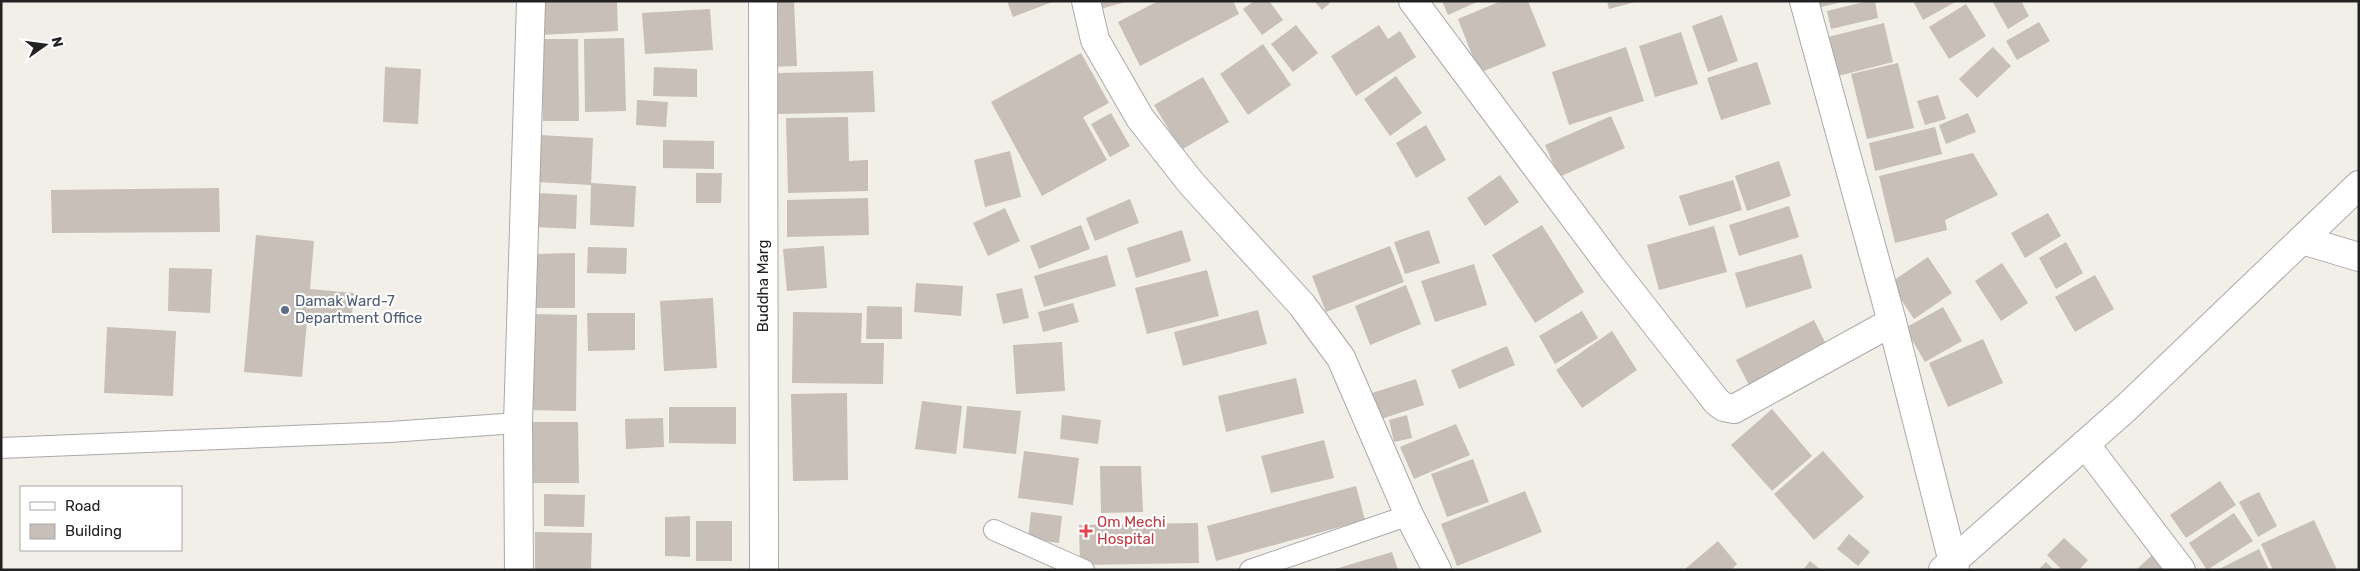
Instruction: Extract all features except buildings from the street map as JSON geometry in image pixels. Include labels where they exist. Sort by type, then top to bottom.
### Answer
[{"type":"street","points":[[519,570],[518,424],[531,1]]},
{"type":"street","name":"Buddha Marg","points":[[763,1],[764,570]]},
{"type":"street","points":[[1086,1],[1095,40],[1140,118],[1191,183],[1302,304],[1340,358],[1409,515],[1437,570]]},
{"type":"street","points":[[1412,1],[1612,268],[1717,402],[1724,407],[1734,409],[1892,322]]},
{"type":"street","points":[[1804,1],[1892,322],[1950,567],[2127,407],[2359,185]]},
{"type":"street","points":[[2302,240],[2359,257]]},
{"type":"street","points":[[2086,444],[2181,570]]},
{"type":"lane","points":[[1,448],[380,432],[518,424]]},
{"type":"lane","points":[[1250,570],[1409,515]]},
{"type":"lane","points":[[994,530],[1084,570]]},
{"type":"place","name":"Damak Ward-7 Department Office","points":[[285,310]]},
{"type":"place","name":"Om Mechi Hospital","points":[[1086,531]]}]
